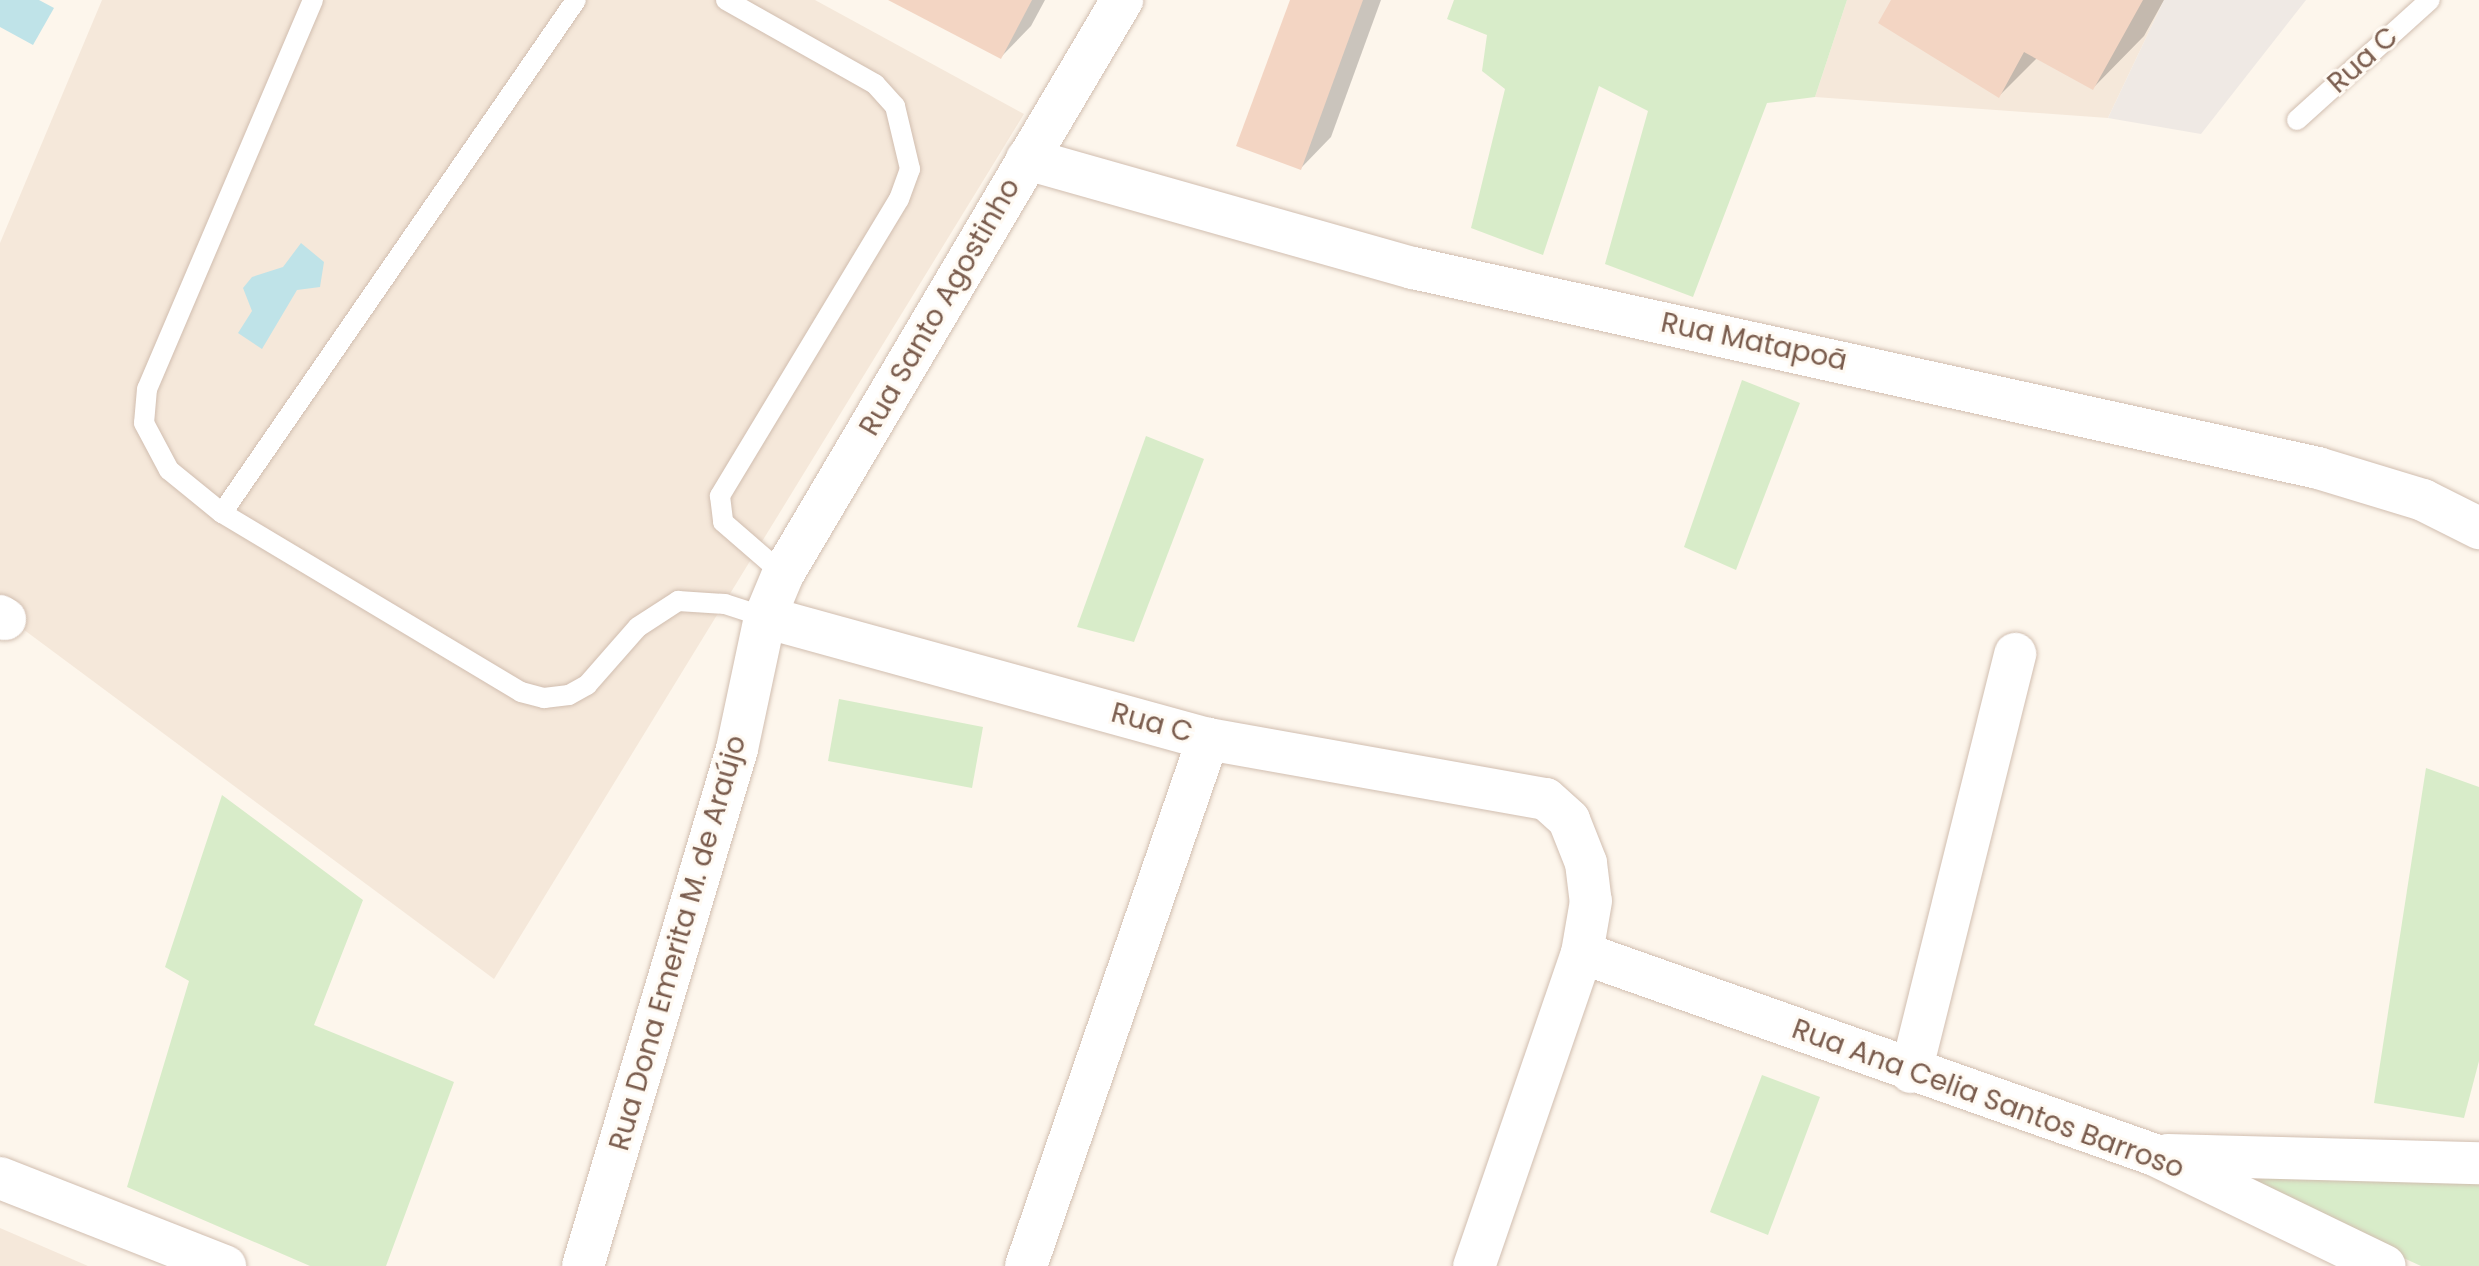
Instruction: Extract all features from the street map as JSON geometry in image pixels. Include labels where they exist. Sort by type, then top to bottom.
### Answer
[{"type":"street","name":"Rua Santo Agostinho","points":[[765,617],[783,574],[1122,0]]},
{"type":"street","name":"Rua Matapoã","points":[[1027,159],[1413,268],[2318,468],[2423,500],[2479,528]]},
{"type":"street","name":"Rua C","points":[[765,617],[1208,739],[1546,799],[1569,820],[1586,863],[1591,901],[1582,953]]},
{"type":"street","name":"Rua Dona Emerita M. de Araújo","points":[[583,1266],[737,749],[765,617]]},
{"type":"street","points":[[1911,1072],[2015,654]]},
{"type":"street","points":[[1026,1266],[1208,739]]},
{"type":"street","points":[[1474,1266],[1582,953]]},
{"type":"street","name":"Rua Ana Celia Santos Barroso","points":[[1582,953],[1911,1072],[2155,1155],[2385,1266]]},
{"type":"street","points":[[2155,1155],[2479,1163]]},
{"type":"street","points":[[0,1178],[225,1266]]},
{"type":"lane","points":[[313,0],[147,389],[144,423],[156,451],[169,470],[222,513],[521,692],[544,698],[569,695],[587,685],[638,627],[678,601],[725,604],[765,617]]},
{"type":"lane","points":[[222,513],[576,0]]},
{"type":"lane","points":[[726,0],[875,84],[895,106],[910,169],[899,199],[720,496],[723,522],[783,574]]},
{"type":"lane","name":"Rua C","points":[[2297,120],[2430,0]]},
{"type":"shaded area","points":[[102,0],[815,0],[1024,114],[494,979],[0,612],[0,243]]},
{"type":"shaded area","points":[[1847,0],[2164,0],[2108,118],[1815,97]]},
{"type":"shaded area","points":[[2164,0],[2306,0],[2201,134],[2108,118]]},
{"type":"shaded area","points":[[0,1228],[88,1266],[0,1266]]},
{"type":"green space","points":[[1454,0],[1847,0],[1815,97],[1767,103],[1693,297],[1605,264],[1648,111],[1599,86],[1543,255],[1471,228],[1505,89],[1482,71],[1487,35],[1447,19]]},
{"type":"green space","points":[[1742,380],[1800,403],[1736,570],[1684,547]]},
{"type":"green space","points":[[1146,436],[1204,459],[1134,642],[1077,627]]},
{"type":"green space","points":[[839,699],[983,727],[972,788],[828,761]]},
{"type":"green space","points":[[2426,768],[2479,787],[2479,1061],[2464,1118],[2374,1103]]},
{"type":"green space","points":[[222,795],[363,900],[314,1025],[454,1082],[386,1266],[310,1266],[127,1187],[189,981],[165,967]]},
{"type":"green space","points":[[1762,1075],[1820,1097],[1768,1235],[1710,1212]]},
{"type":"green space","points":[[2170,1151],[2479,1155],[2479,1266],[2421,1266]]},
{"type":"water","points":[[0,0],[39,0],[54,8],[33,45],[0,27]]},
{"type":"water","points":[[301,243],[324,262],[320,287],[297,290],[262,349],[238,333],[252,311],[243,288],[252,277],[283,267]]},
{"type":"building","points":[[888,0],[1032,0],[1001,59]]},
{"type":"building","points":[[1290,0],[1363,0],[1301,170],[1236,146]]},
{"type":"building","points":[[1891,0],[2143,0],[2093,90],[2024,52],[1999,98],[1878,23]]}]
